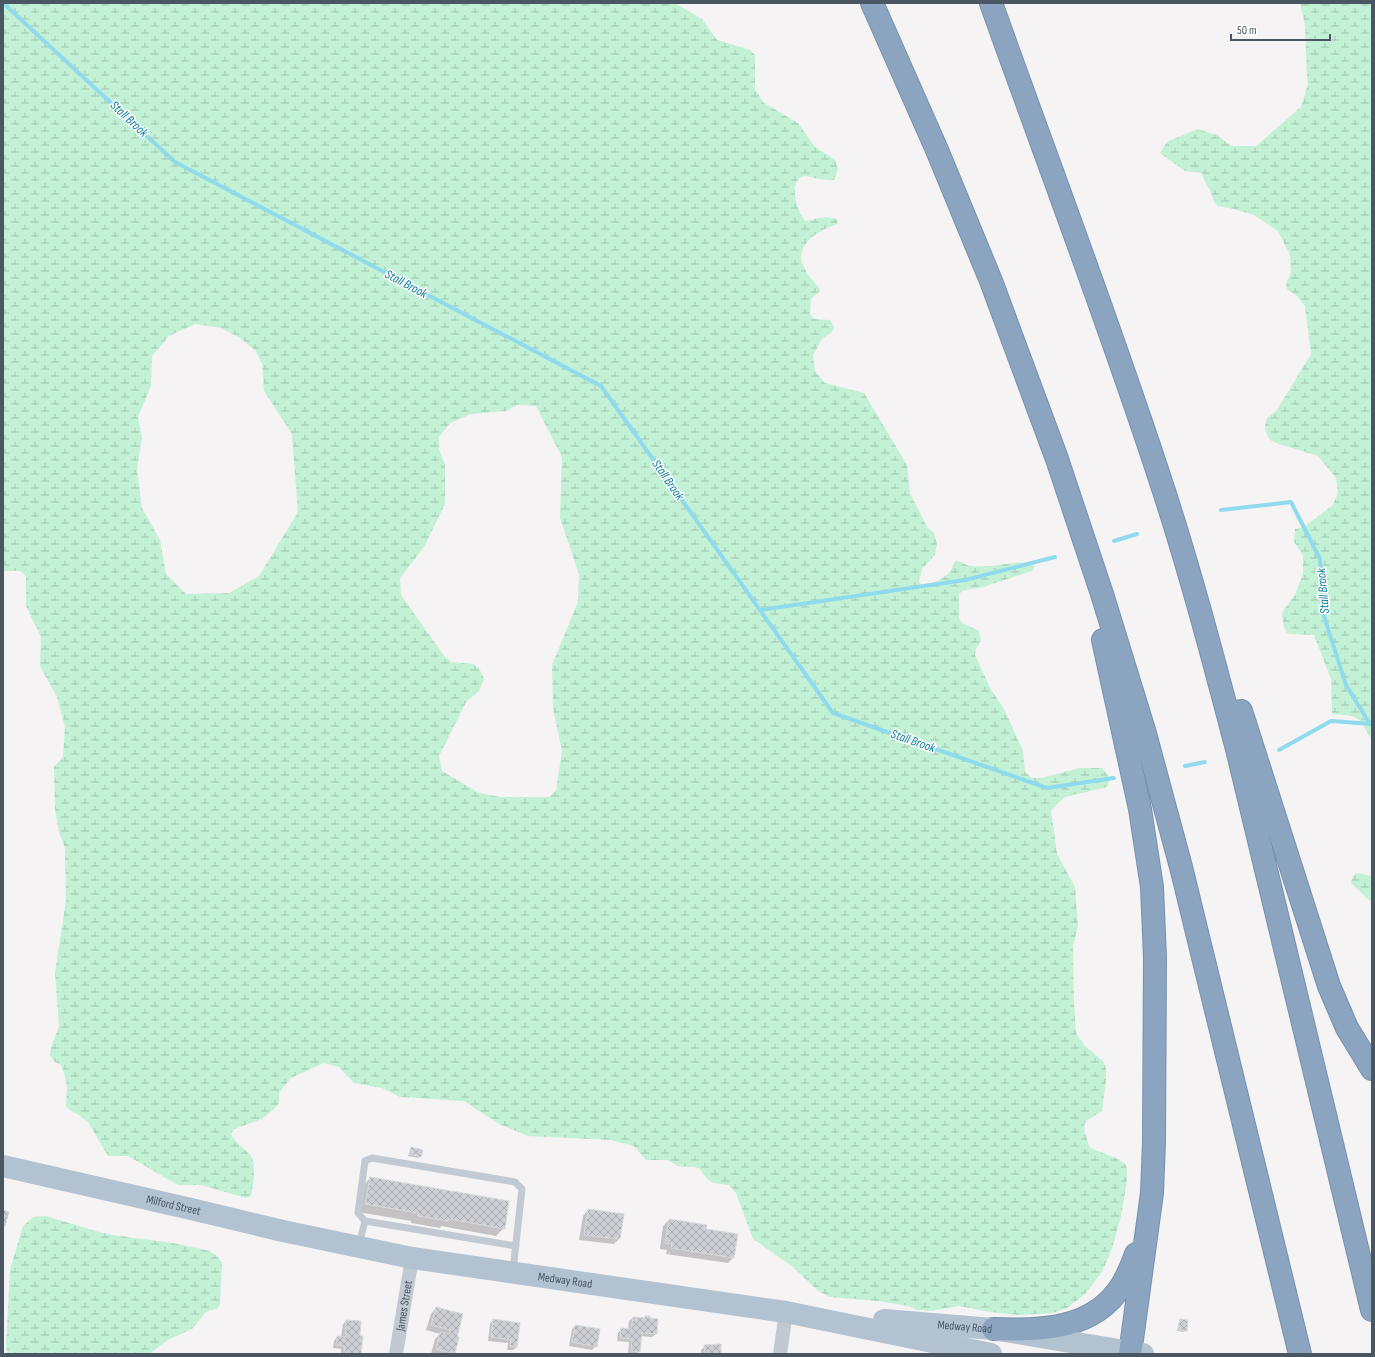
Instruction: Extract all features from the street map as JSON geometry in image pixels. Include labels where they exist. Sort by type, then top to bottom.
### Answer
[{"type":"highway","points":[[872,3],[925,121],[974,238],[1042,415],[1073,504],[1128,677],[1169,822],[1299,1348]]},
{"type":"highway","points":[[991,3],[1112,339],[1173,520],[1244,720],[1329,986],[1347,1028],[1372,1069]]},
{"type":"highway","points":[[1073,504],[1140,809],[1151,882],[1154,921],[1154,1142],[1150,1205],[1134,1353]]},
{"type":"highway","points":[[1173,520],[1213,657],[1235,743],[1372,1310]]},
{"type":"highway","points":[[993,1329],[1031,1330],[1055,1327],[1091,1315],[1104,1305],[1122,1285],[1132,1264],[1141,1242],[1150,1205]]},
{"type":"main road","name":"Milford Street","points":[[3,1166],[191,1209],[283,1232],[352,1245]]},
{"type":"main road","name":"Medway Road","points":[[352,1245],[412,1258],[786,1312],[942,1341],[991,1354]]},
{"type":"main road","name":"Medway Road","points":[[942,1341],[993,1329],[1134,1353]]},
{"type":"street","name":"James Street","points":[[396,1354],[412,1258]]},
{"type":"street","points":[[780,1354],[786,1312]]},
{"type":"lane","points":[[513,1272],[516,1246],[522,1189],[515,1182],[372,1158],[365,1161],[358,1214],[365,1221],[516,1246]]},
{"type":"lane","points":[[352,1245],[365,1221]]},
{"type":"green space","points":[[3,3],[675,3],[702,19],[717,40],[750,50],[755,55],[755,89],[764,103],[798,123],[814,146],[835,160],[838,169],[834,180],[817,179],[804,176],[799,179],[795,190],[797,205],[806,221],[826,217],[838,220],[837,224],[811,238],[802,250],[801,257],[804,268],[810,278],[820,289],[819,292],[811,299],[810,314],[814,319],[830,320],[834,327],[832,332],[822,339],[813,355],[815,371],[825,383],[864,393],[907,465],[910,493],[927,527],[934,533],[937,543],[935,555],[922,569],[919,582],[922,585],[942,578],[951,570],[955,561],[972,566],[995,566],[1019,562],[1035,566],[1032,571],[980,588],[964,590],[959,594],[959,618],[962,623],[979,631],[981,641],[976,649],[975,655],[990,688],[1004,709],[1023,751],[1025,772],[1032,778],[1041,778],[1080,768],[1102,768],[1110,778],[1107,787],[1065,797],[1051,810],[1057,854],[1075,887],[1078,925],[1073,946],[1076,1033],[1085,1046],[1103,1061],[1106,1068],[1102,1111],[1086,1121],[1084,1126],[1085,1132],[1089,1146],[1118,1159],[1125,1164],[1127,1168],[1127,1180],[1121,1216],[1112,1249],[1102,1272],[1085,1294],[1067,1308],[1053,1313],[1018,1315],[990,1312],[959,1306],[930,1311],[917,1310],[908,1306],[878,1301],[829,1297],[817,1290],[792,1266],[753,1239],[736,1193],[729,1185],[713,1183],[707,1179],[700,1169],[695,1167],[678,1166],[667,1160],[646,1160],[634,1146],[611,1140],[528,1136],[499,1124],[464,1101],[400,1097],[382,1088],[354,1083],[339,1067],[324,1063],[291,1078],[279,1093],[279,1103],[275,1108],[262,1119],[234,1129],[231,1134],[252,1159],[254,1175],[251,1196],[246,1198],[201,1185],[178,1185],[128,1156],[108,1156],[88,1122],[66,1106],[67,1087],[65,1076],[61,1065],[55,1062],[50,1055],[51,1047],[59,1026],[55,972],[66,901],[65,848],[59,832],[55,809],[54,767],[63,757],[65,727],[57,697],[40,666],[41,637],[26,606],[26,576],[20,571],[3,571]],"holes":[[[195,324],[221,328],[240,338],[255,350],[262,363],[264,391],[292,434],[298,512],[259,576],[229,593],[186,594],[166,574],[160,540],[142,508],[137,469],[142,437],[138,417],[151,386],[152,356],[169,336]],[[517,405],[536,406],[562,457],[560,518],[579,574],[578,602],[552,665],[553,709],[562,751],[556,790],[549,797],[500,797],[479,793],[442,771],[439,756],[466,702],[479,691],[484,679],[479,668],[473,664],[452,662],[445,657],[401,595],[400,578],[424,547],[445,504],[445,465],[439,449],[439,437],[450,423],[471,414],[506,411]]]},
{"type":"green space","points":[[1300,3],[1372,3],[1372,741],[1358,719],[1354,717],[1332,714],[1331,679],[1314,635],[1287,633],[1282,616],[1283,611],[1296,593],[1303,573],[1303,555],[1294,542],[1295,529],[1304,527],[1333,505],[1338,493],[1336,478],[1318,456],[1270,440],[1266,432],[1265,426],[1267,418],[1277,410],[1311,354],[1305,306],[1297,296],[1287,289],[1286,283],[1291,273],[1290,255],[1278,231],[1254,215],[1218,206],[1214,202],[1202,173],[1185,171],[1160,153],[1167,142],[1197,129],[1217,135],[1231,146],[1256,146],[1301,107],[1308,84],[1305,25]]},
{"type":"green space","points":[[1356,873],[1372,876],[1372,903],[1351,883],[1353,876]]},
{"type":"green space","points":[[46,1216],[112,1235],[173,1243],[210,1251],[218,1257],[222,1263],[220,1304],[217,1309],[210,1310],[205,1313],[192,1329],[168,1340],[149,1354],[7,1354],[6,1345],[10,1270],[23,1226],[33,1217]]},
{"type":"building","points":[[411,1147],[423,1150],[421,1157],[409,1154]]},
{"type":"building","points":[[370,1177],[509,1201],[505,1229],[449,1219],[448,1221],[418,1216],[418,1213],[365,1204]]},
{"type":"building","points":[[588,1209],[624,1214],[620,1239],[584,1235]]},
{"type":"building","points":[[3,1210],[9,1212],[5,1226],[3,1226]]},
{"type":"building","points":[[669,1219],[707,1225],[706,1229],[738,1234],[734,1258],[671,1248],[672,1244],[665,1243]]},
{"type":"building","points":[[436,1307],[463,1314],[457,1337],[459,1337],[455,1354],[436,1349],[440,1332],[449,1334],[450,1330],[431,1325]]},
{"type":"building","points":[[645,1316],[658,1319],[657,1334],[642,1333],[640,1352],[631,1351],[632,1339],[620,1338],[621,1328],[631,1329],[633,1317],[645,1318]]},
{"type":"building","points":[[493,1319],[520,1323],[517,1347],[510,1346],[511,1340],[491,1337]]},
{"type":"building","points":[[1180,1319],[1188,1320],[1187,1331],[1178,1330]]},
{"type":"building","points":[[346,1320],[361,1321],[360,1336],[363,1336],[361,1354],[344,1354],[344,1346],[336,1345],[337,1336],[346,1337]]},
{"type":"building","points":[[575,1325],[600,1329],[597,1347],[572,1342]]},
{"type":"building","points":[[721,1344],[721,1354],[705,1354],[704,1345]]},
{"type":"waterway","name":"Stall Brook","points":[[3,3],[175,162],[601,386],[833,713],[1047,788],[1114,778]]},
{"type":"waterway","name":"Stall Brook","points":[[1221,510],[1291,502],[1320,559],[1322,610],[1346,685],[1370,724]]},
{"type":"waterway","name":"Stall Brook","points":[[1114,541],[1137,534]]},
{"type":"waterway","name":"Stall Brook","points":[[760,610],[965,580],[1055,557]]},
{"type":"waterway","name":"Stall Brook","points":[[1279,750],[1331,721],[1372,724]]},
{"type":"waterway","name":"Stall Brook","points":[[1185,766],[1205,762]]}]
